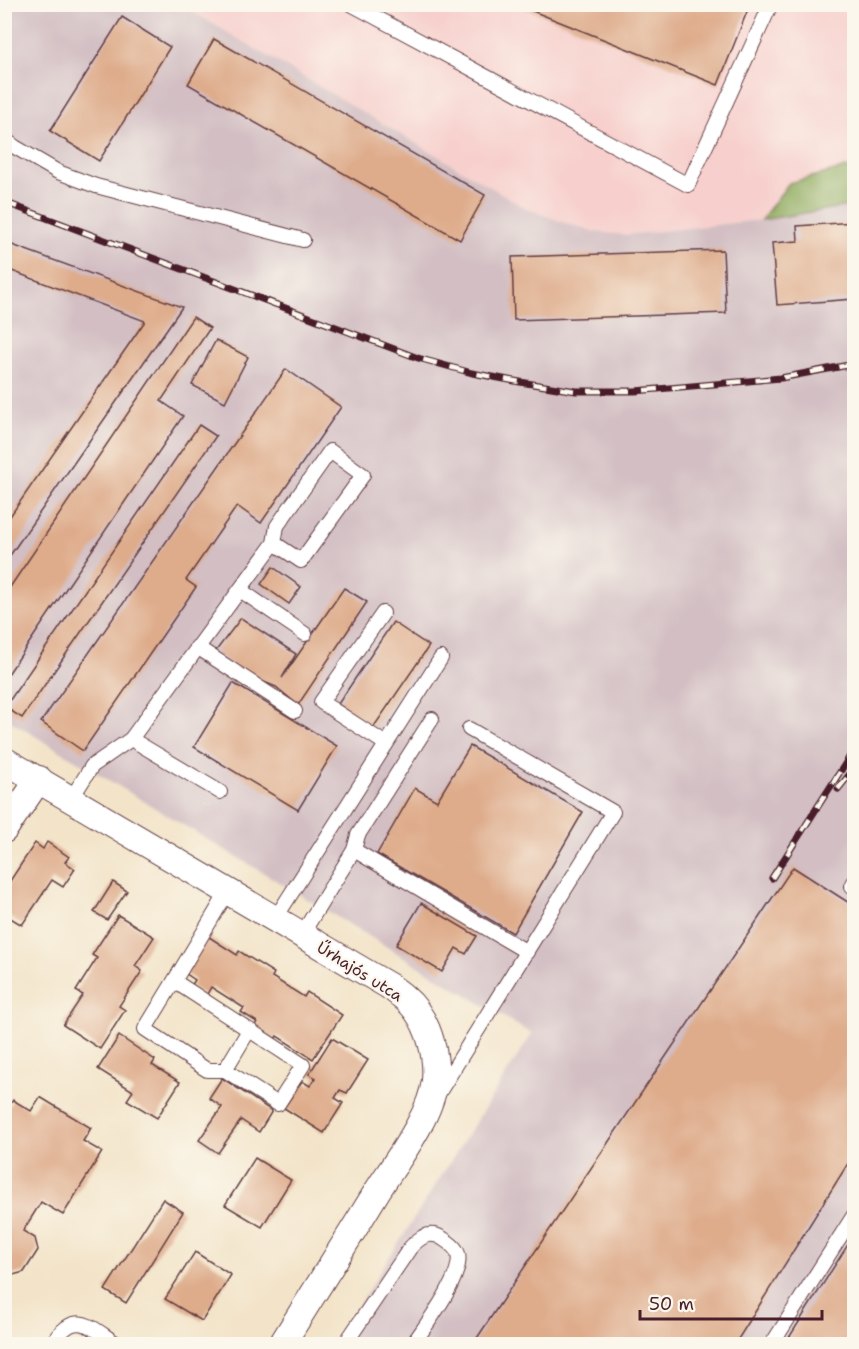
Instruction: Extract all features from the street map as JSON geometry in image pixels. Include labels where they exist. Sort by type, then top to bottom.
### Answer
[{"type":"street","name":"Űrhajós utca","points":[[4,760],[228,891],[281,903],[302,934],[404,997],[417,1011],[426,1028],[433,1047],[436,1065],[431,1100],[412,1137],[282,1344]]},
{"type":"street","points":[[4,830],[39,779]]},
{"type":"lane","points":[[351,4],[688,185],[771,4]]},
{"type":"lane","points":[[4,139],[57,172],[96,186],[303,240]]},
{"type":"lane","points":[[71,799],[92,766],[131,739],[274,543],[277,526],[330,451],[363,475],[301,561],[274,543]]},
{"type":"lane","points":[[240,590],[305,634]]},
{"type":"lane","points":[[383,613],[321,702],[386,744]]},
{"type":"lane","points":[[197,647],[295,711]]},
{"type":"lane","points":[[281,903],[441,658]]},
{"type":"lane","points":[[302,934],[354,850],[358,835],[432,719]]},
{"type":"lane","points":[[412,1137],[613,812],[469,729]]},
{"type":"lane","points":[[131,739],[219,792]]},
{"type":"lane","points":[[354,850],[527,952]]},
{"type":"lane","points":[[174,981],[303,1065],[278,1104],[225,1070],[207,1070],[146,1029],[174,981],[228,891]]},
{"type":"lane","points":[[225,1070],[249,1030]]},
{"type":"lane","points":[[772,1344],[855,1215]]},
{"type":"lane","points":[[345,1344],[410,1248],[418,1239],[427,1235],[439,1236],[458,1252],[459,1264],[455,1277],[413,1344]]},
{"type":"lane","points":[[52,1344],[65,1327],[79,1322],[117,1344]]},
{"type":"shaded area","points":[[5,5],[181,5],[526,208],[596,232],[625,235],[761,220],[854,205],[854,1344],[334,1344],[532,1034],[5,718]]},
{"type":"shaded area","points":[[181,5],[854,5],[854,166],[789,183],[761,220],[625,235],[596,232],[526,208]]},
{"type":"green space","points":[[854,166],[854,205],[761,220],[789,183]]},
{"type":"building","points":[[515,4],[750,4],[718,85]]},
{"type":"building","points":[[122,17],[170,47],[99,161],[50,131]]},
{"type":"building","points":[[214,39],[485,195],[460,240],[188,84]]},
{"type":"building","points":[[854,222],[854,299],[777,305],[772,243],[798,241],[797,226]]},
{"type":"building","points":[[4,242],[182,307],[4,564],[4,525],[145,321],[4,268]]},
{"type":"building","points":[[723,250],[726,313],[514,320],[512,257]]},
{"type":"building","points":[[193,317],[210,328],[161,401],[183,416],[4,680],[4,596]]},
{"type":"building","points":[[216,340],[248,357],[225,402],[192,385]]},
{"type":"building","points":[[286,369],[341,407],[261,523],[237,506],[186,580],[196,587],[83,751],[41,722]]},
{"type":"building","points":[[199,425],[216,436],[22,718],[5,707]]},
{"type":"building","points":[[273,567],[301,587],[289,604],[261,584]]},
{"type":"building","points":[[344,588],[367,602],[298,705],[276,687],[247,675],[215,652],[241,618],[296,654],[282,678]]},
{"type":"building","points":[[393,622],[429,646],[373,728],[338,704]]},
{"type":"building","points":[[233,683],[337,746],[298,810],[194,747]]},
{"type":"building","points":[[470,746],[583,812],[513,933],[377,854],[415,788],[437,801]]},
{"type":"building","points":[[47,842],[69,857],[65,862],[75,869],[63,887],[52,880],[22,925],[4,914],[4,890],[35,843],[43,849]]},
{"type":"building","points":[[793,867],[854,906],[854,1154],[735,1344],[473,1344]]},
{"type":"building","points":[[113,882],[127,891],[107,920],[94,912]]},
{"type":"building","points":[[421,903],[477,936],[466,954],[456,948],[442,972],[396,945]]},
{"type":"building","points":[[118,915],[154,937],[135,966],[142,971],[119,1006],[125,1010],[100,1049],[63,1025],[83,995],[76,991],[97,958],[92,955]]},
{"type":"building","points":[[206,935],[237,955],[239,951],[274,973],[272,977],[304,997],[307,992],[342,1015],[313,1059],[277,1036],[273,1042],[253,1028],[257,1022],[241,1012],[244,1008],[211,987],[206,996],[191,986],[195,980],[182,971]]},
{"type":"building","points":[[119,1036],[155,1060],[152,1065],[180,1082],[157,1118],[127,1100],[133,1091],[98,1069]]},
{"type":"building","points":[[332,1038],[368,1060],[347,1093],[340,1090],[335,1098],[343,1103],[324,1133],[284,1108],[302,1081],[310,1086],[316,1078],[309,1074]]},
{"type":"building","points":[[222,1078],[272,1111],[259,1132],[241,1120],[218,1153],[199,1140],[222,1107],[209,1098]]},
{"type":"building","points":[[40,1097],[91,1128],[83,1141],[102,1152],[63,1215],[41,1202],[23,1231],[35,1238],[38,1250],[24,1272],[13,1275],[4,1270],[4,1113],[13,1100],[31,1111]]},
{"type":"building","points":[[255,1158],[291,1180],[262,1227],[225,1205]]},
{"type":"building","points":[[163,1199],[183,1212],[126,1303],[105,1290]]},
{"type":"building","points":[[854,1235],[854,1344],[785,1344]]},
{"type":"building","points":[[195,1252],[231,1275],[202,1321],[165,1299]]},
{"type":"railway","points":[[4,202],[418,358],[472,373],[576,391],[635,391],[781,378],[854,364]]},
{"type":"railway","points":[[772,878],[854,750]]},
{"type":"railway","points":[[838,789],[854,769]]}]
